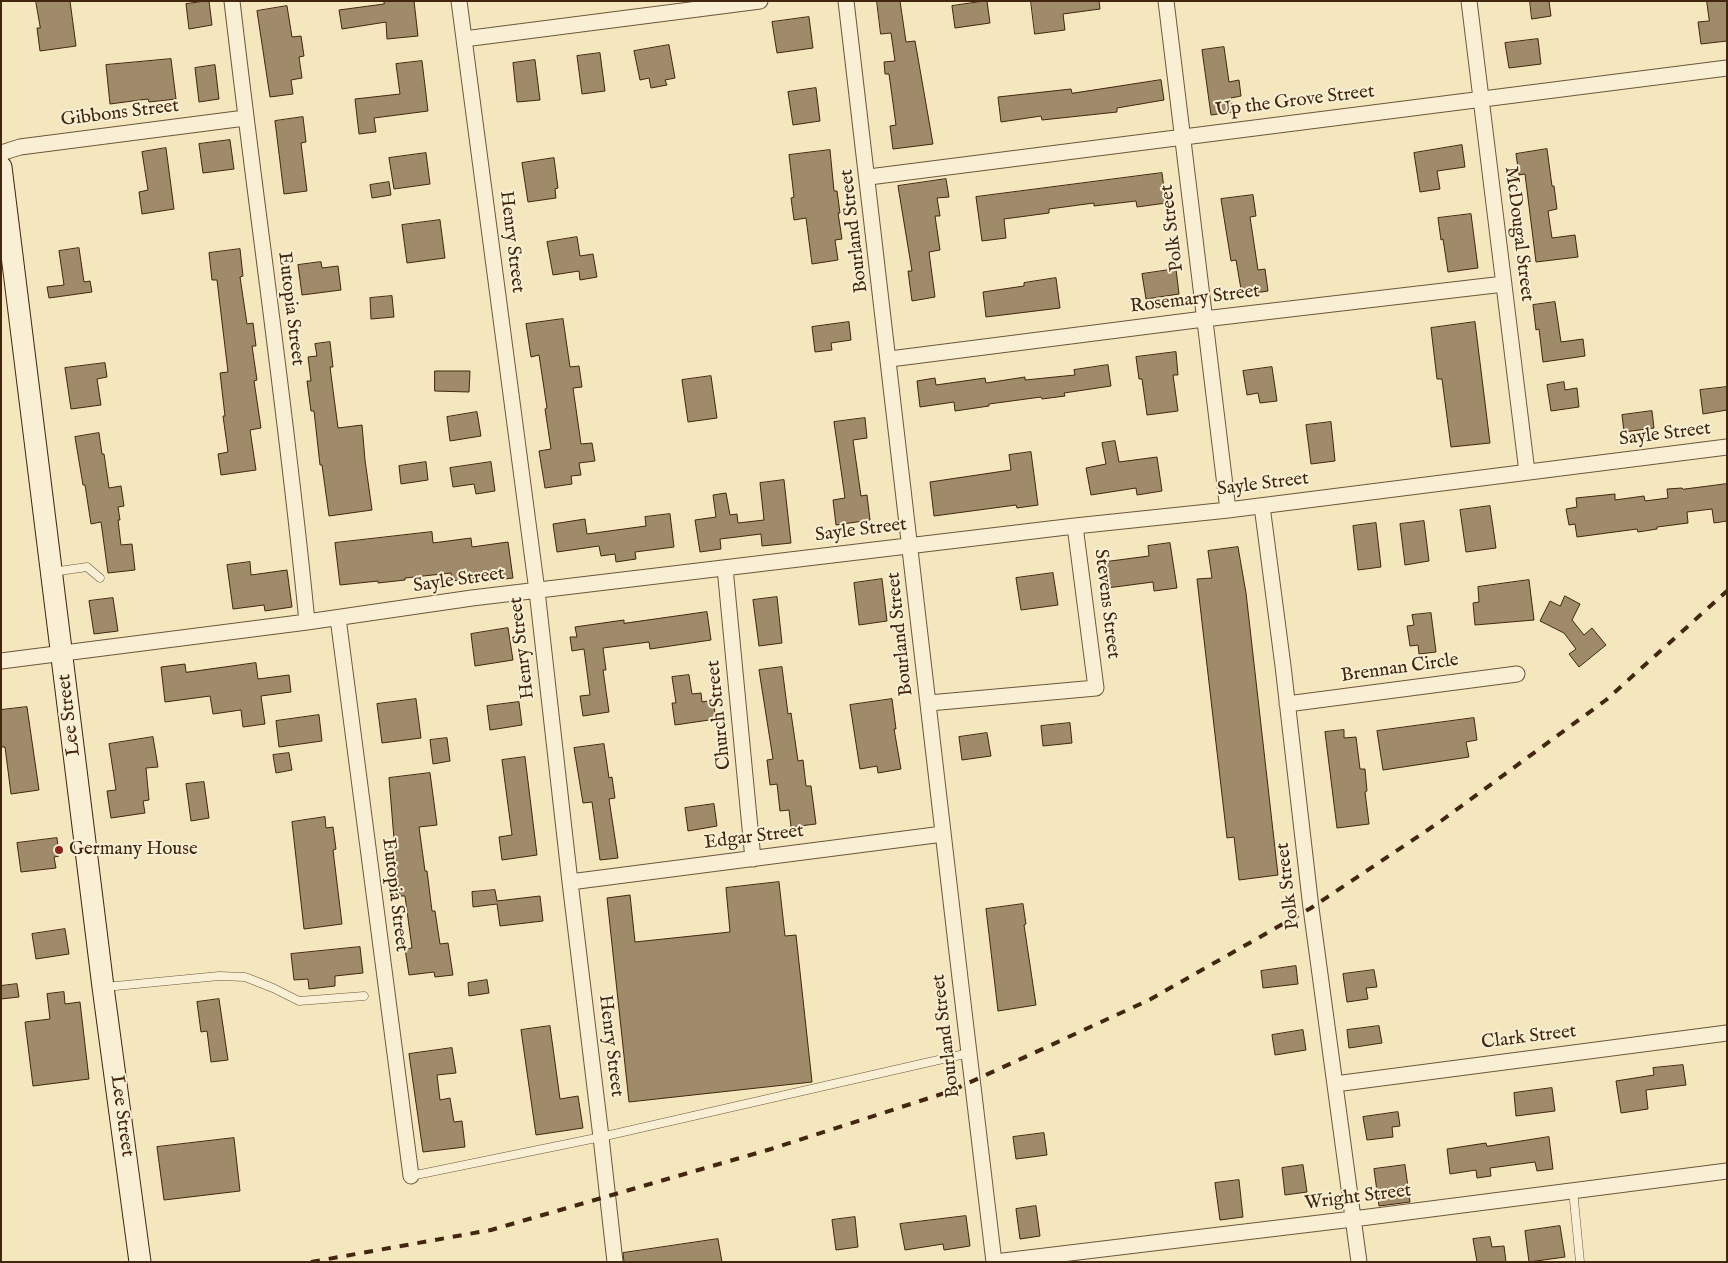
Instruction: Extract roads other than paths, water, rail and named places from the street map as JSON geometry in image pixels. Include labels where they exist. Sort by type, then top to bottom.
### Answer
[{"type":"main road","name":"Lee Street","points":[[1,167],[103,987],[140,1262]]},
{"type":"street","name":"Eutopia Street","points":[[232,1],[245,118],[298,526],[307,622]]},
{"type":"street","name":"Henry Street","points":[[459,1],[536,591],[602,1137],[614,1262]]},
{"type":"street","points":[[464,39],[760,1]]},
{"type":"street","name":"Bourland Street","points":[[846,1],[890,359],[943,834],[994,1262]]},
{"type":"street","name":"Polk Street","points":[[1166,1],[1228,510]]},
{"type":"street","name":"McDougal Street","points":[[1469,1],[1527,472]]},
{"type":"street","name":"Up the Grove Street","points":[[868,176],[1727,68]]},
{"type":"street","name":"Gibbons Street","points":[[1,152],[20,147],[245,118]]},
{"type":"street","name":"Rosemary Street","points":[[890,359],[1204,319],[1504,284]]},
{"type":"street","name":"Sayle Street","points":[[1,661],[338,618],[472,598],[1075,526],[1262,506],[1727,447]]},
{"type":"street","name":"Polk Street","points":[[1262,506],[1311,908],[1359,1262]]},
{"type":"street","name":"Stevens Street","points":[[929,703],[1096,688],[1075,526]]},
{"type":"street","name":"Church Street","points":[[725,568],[753,859]]},
{"type":"street","name":"Eutopia Street","points":[[338,618],[411,1176]]},
{"type":"street","name":"Brennan Circle","points":[[1287,704],[1517,674]]},
{"type":"street","name":"Edgar Street","points":[[570,882],[943,834]]},
{"type":"street","name":"Clark Street","points":[[1336,1084],[1727,1033]]},
{"type":"street","name":"Wright Street","points":[[994,1262],[1727,1170]]},
{"type":"lane","points":[[52,572],[87,567],[100,578]]},
{"type":"lane","points":[[103,987],[219,976],[245,977],[273,988],[299,1002],[364,996]]},
{"type":"lane","points":[[411,1176],[602,1137],[969,1053]]},
{"type":"lane","points":[[1573,1190],[1580,1262]]},
{"type":"railway","points":[[311,1262],[491,1230],[771,1149],[951,1091],[1149,1000],[1311,908],[1441,821],[1606,700],[1727,591]]},
{"type":"place","name":"Germany House","points":[[59,850]]}]
